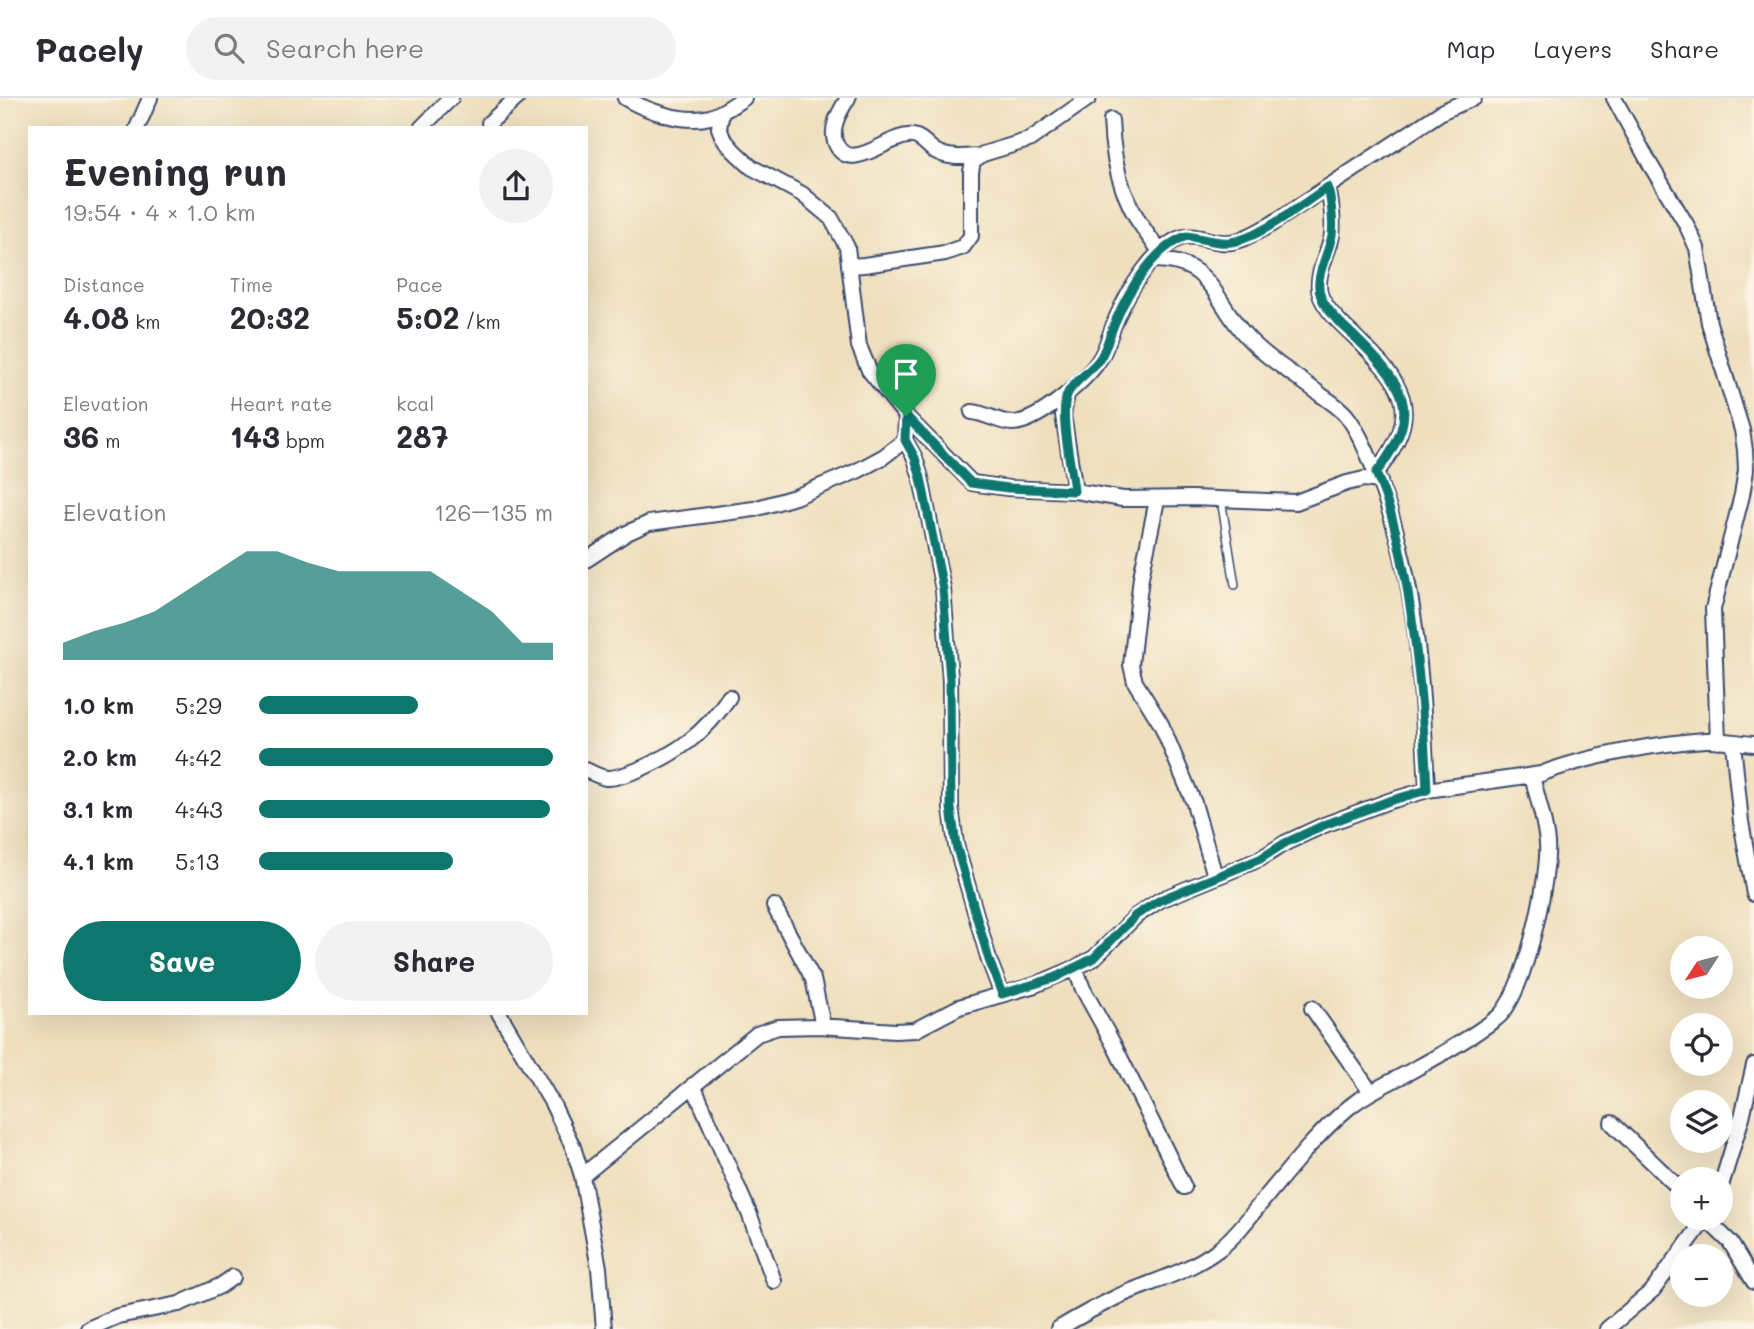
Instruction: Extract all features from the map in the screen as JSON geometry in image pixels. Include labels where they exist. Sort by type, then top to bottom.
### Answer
[{"type":"street","points":[[137,126],[150,98]]},
{"type":"street","points":[[423,126],[451,98]]},
{"type":"street","points":[[489,123],[517,98]]},
{"type":"street","points":[[625,98],[656,114],[707,118],[744,98]]},
{"type":"street","points":[[848,98],[834,127],[834,139],[844,154],[851,156],[865,153],[908,136],[918,137],[937,152],[951,157],[978,156],[1029,140],[1089,98]]},
{"type":"street","points":[[972,412],[981,412],[1011,423],[1029,419],[1067,394],[1100,359],[1117,316],[1145,268],[1172,242],[1187,236],[1228,243],[1241,239],[1270,225],[1443,111],[1474,98]]},
{"type":"street","points":[[1614,98],[1697,248],[1709,323],[1742,430],[1748,495],[1713,609],[1718,741]]},
{"type":"street","points":[[722,112],[719,128],[733,150],[751,167],[802,194],[831,218],[847,247],[859,346],[869,370],[906,416],[971,483],[1019,489],[1074,491],[1123,499],[1221,498],[1296,502],[1347,483],[1378,477]]},
{"type":"street","points":[[1111,120],[1112,152],[1118,175],[1131,208],[1157,256],[1181,264],[1207,280],[1245,336],[1345,414],[1366,450],[1390,505],[1401,549],[1418,655],[1427,790]]},
{"type":"street","points":[[849,265],[945,253],[964,247],[971,236],[971,172],[973,161],[978,156]]},
{"type":"street","points":[[1328,187],[1332,234],[1321,275],[1320,296],[1340,323],[1387,371],[1404,401],[1403,430],[1378,477]]},
{"type":"street","points":[[1067,394],[1063,415],[1074,491]]},
{"type":"street","points":[[906,416],[905,440],[915,458],[921,478],[943,589],[950,680],[951,808],[956,845],[989,960],[1002,994]]},
{"type":"street","points":[[588,559],[627,533],[649,523],[754,509],[784,501],[857,471],[883,457],[905,440]]},
{"type":"street","points":[[1157,500],[1141,577],[1131,665],[1135,682],[1161,724],[1194,803],[1215,876]]},
{"type":"street","points":[[588,771],[607,778],[632,772],[670,756],[695,737],[729,697]]},
{"type":"street","points":[[582,1176],[757,1034],[778,1027],[823,1026],[907,1031],[923,1027],[959,1007],[1035,985],[1075,968],[1094,958],[1136,915],[1160,900],[1260,859],[1285,843],[1324,825],[1389,801],[1427,790],[1532,775],[1632,751],[1706,740],[1754,744]]},
{"type":"street","points":[[1733,743],[1741,822],[1754,894]]},
{"type":"street","points":[[1058,1329],[1111,1300],[1193,1266],[1221,1247],[1312,1143],[1349,1107],[1370,1091],[1477,1033],[1500,1015],[1512,999],[1530,947],[1546,863],[1547,843],[1532,775]]},
{"type":"street","points":[[774,906],[813,979],[823,1026]]},
{"type":"street","points":[[1075,968],[1083,989],[1184,1187]]},
{"type":"street","points":[[1311,1008],[1370,1091]]},
{"type":"street","points":[[500,1015],[552,1103],[573,1147],[582,1176],[599,1268],[604,1329]]},
{"type":"street","points":[[1727,1167],[1754,1065]]},
{"type":"street","points":[[693,1085],[749,1213],[774,1281]]},
{"type":"street","points":[[1612,1123],[1670,1180]]},
{"type":"street","points":[[1607,1329],[1653,1290],[1697,1230]]},
{"type":"street","points":[[1718,1230],[1730,1242],[1754,1282]]},
{"type":"street","points":[[88,1329],[118,1316],[179,1304],[233,1278]]},
{"type":"lane","points":[[1221,498],[1235,585]]},
{"type":"route","points":[[1328,187],[1332,234],[1321,275],[1320,296],[1340,323],[1387,371],[1404,401],[1403,430],[1393,452],[1376,473],[1390,505],[1401,549],[1418,655],[1427,790],[1324,825],[1285,843],[1260,859],[1160,900],[1136,915],[1094,958],[1054,978],[1002,994],[989,960],[956,845],[951,808],[950,680],[945,643],[943,589],[921,478],[915,458],[905,440],[906,416],[971,483],[1041,491],[1074,491],[1063,415],[1067,394],[1100,359],[1117,316],[1145,268],[1180,237],[1228,243],[1241,239],[1270,225],[1328,187]]}]
